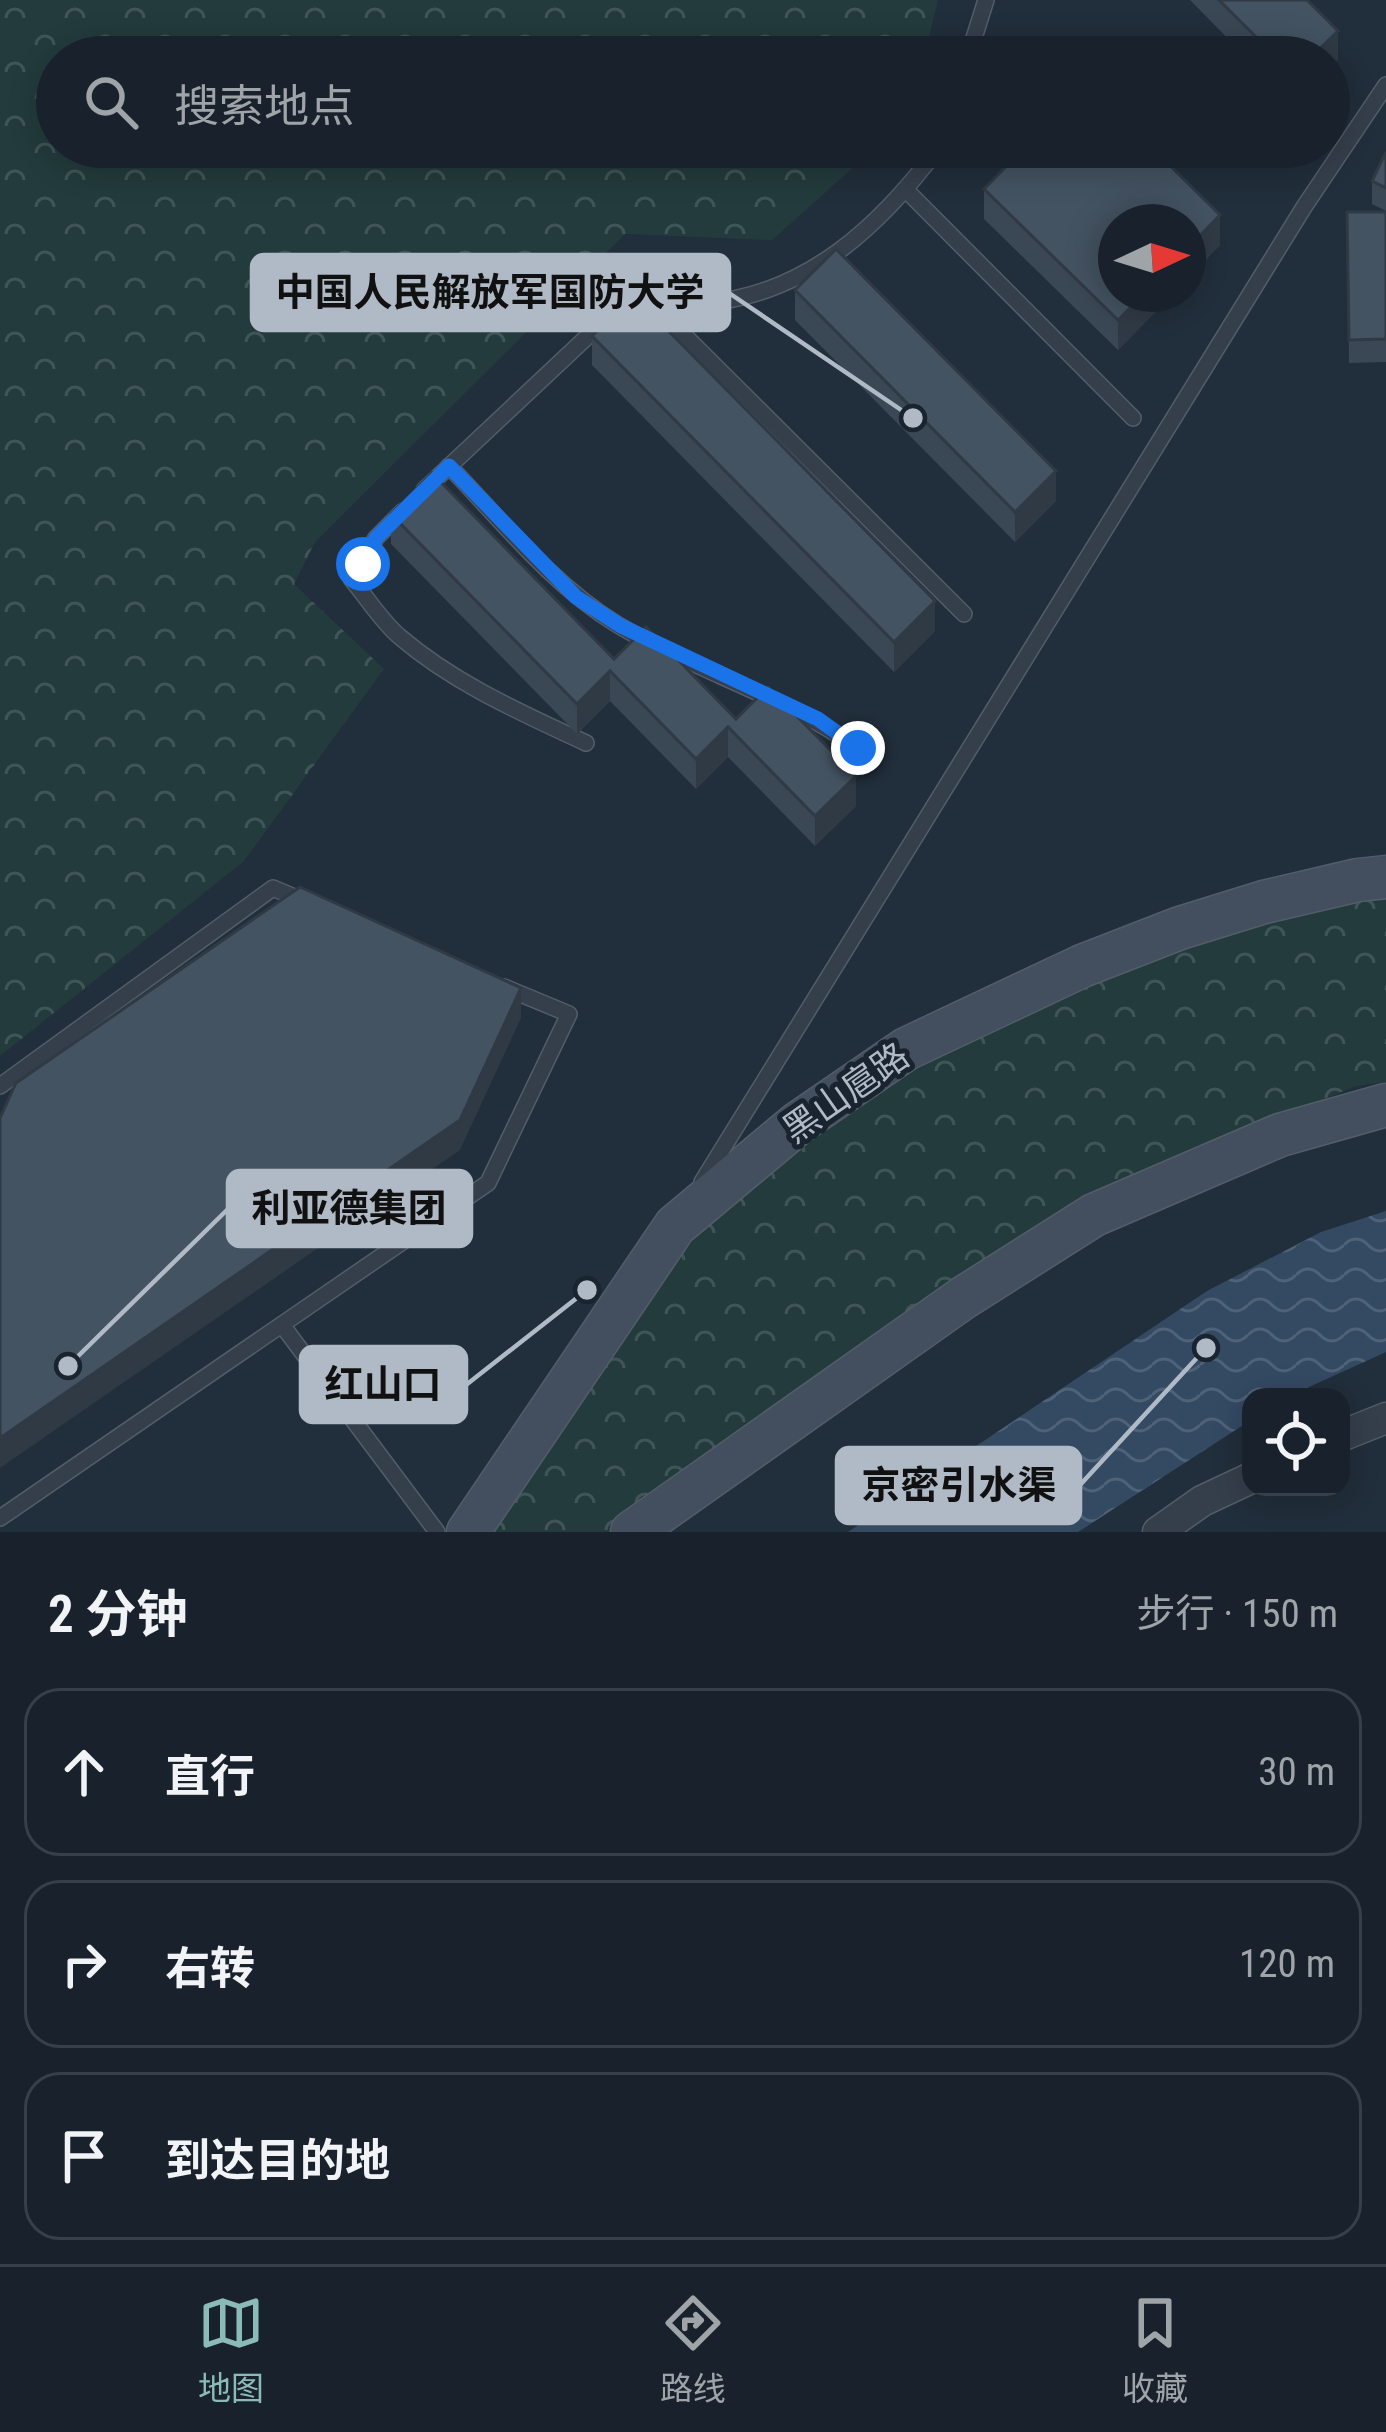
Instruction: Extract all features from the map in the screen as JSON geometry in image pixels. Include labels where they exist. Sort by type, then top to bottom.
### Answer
[{"type":"main road","name":"黑山扈路","points":[[468,1532],[675,1226],[798,1123],[906,1048],[1082,966],[1180,928],[1314,890],[1386,877]]},
{"type":"main road","points":[[632,1532],[963,1298],[1094,1215],[1280,1135],[1386,1105]]},
{"type":"street","points":[[1350,1432],[1386,1418]]},
{"type":"street","points":[[1157,1532],[1202,1501],[1242,1482]]},
{"type":"lane","points":[[975,36],[986,0]]},
{"type":"lane","points":[[1350,139],[1386,85]]},
{"type":"lane","points":[[586,743],[504,705],[397,635],[352,580],[376,538],[621,305],[705,303],[754,295],[808,273],[855,240],[923,168]]},
{"type":"lane","points":[[675,1226],[1331,168]]},
{"type":"lane","points":[[906,190],[1133,418]]},
{"type":"lane","points":[[652,303],[964,614]]},
{"type":"lane","points":[[449,466],[576,597],[641,637],[818,719],[858,748]]},
{"type":"lane","points":[[0,1086],[273,888],[315,906]]},
{"type":"lane","points":[[0,1519],[488,1183],[569,1015],[484,978]]},
{"type":"lane","points":[[282,1325],[437,1532]]},
{"type":"green space","points":[[0,0],[938,0],[929,36],[36,36],[36,168],[853,168],[772,240],[625,234],[315,542],[294,584],[384,669],[244,861],[0,1056]]},
{"type":"green space","points":[[1386,890],[1386,1082],[1356,1086],[1235,1135],[612,1532],[495,1532],[666,1275],[709,1221],[764,1170],[915,1062],[1173,947]]},
{"type":"water","points":[[1386,1211],[1386,1352],[1307,1388],[1242,1388],[1242,1426],[1078,1532],[848,1532],[1207,1291],[1321,1232]]},
{"type":"building","points":[[1219,0],[1307,0],[1338,31],[1333,36],[1255,36]]},
{"type":"building","points":[[1386,152],[1386,188],[1372,181]]},
{"type":"building","points":[[1004,168],[1172,168],[1220,215],[1206,229],[1206,204],[1098,204],[1098,300],[984,189]]},
{"type":"building","points":[[1347,212],[1386,212],[1386,339],[1349,340]]},
{"type":"building","points":[[836,249],[1056,471],[1015,512],[795,290]]},
{"type":"building","points":[[633,295],[935,601],[894,642],[592,336]]},
{"type":"building","points":[[432,473],[614,659],[646,627],[736,719],[768,687],[856,776],[815,816],[728,727],[696,759],[610,671],[577,704],[391,514]]},
{"type":"building","points":[[300,887],[521,988],[460,1120],[0,1438],[0,1118],[16,1083]]},
{"type":"place","name":"中国人民解放军国防大学","points":[[913,418]]},
{"type":"place","name":"红山口","points":[[587,1290]]},
{"type":"place","name":"京密引水渠","points":[[1206,1348]]},
{"type":"place","name":"利亚德集团","points":[[68,1366]]},
{"type":"route","points":[[363,564],[376,538],[449,466],[576,597],[621,626],[724,678],[818,719],[858,748]]}]
